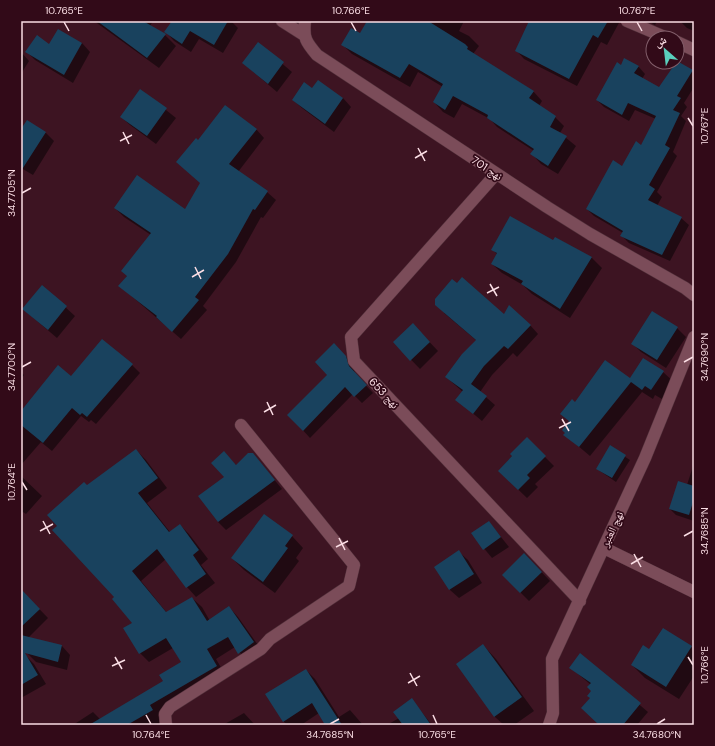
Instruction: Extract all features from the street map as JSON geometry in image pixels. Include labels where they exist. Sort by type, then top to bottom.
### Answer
[{"type":"street","points":[[282,21],[304,35],[305,21]]},
{"type":"street","points":[[627,21],[648,30]]},
{"type":"street","name":"نهج 701","points":[[304,35],[308,44],[317,55],[496,174],[590,234],[686,288],[694,295]]},
{"type":"street","name":"نهج 653","points":[[496,174],[351,337],[354,361],[580,601]]},
{"type":"street","name":"نهج العنبر","points":[[550,725],[553,713],[552,659],[690,360],[694,337]]},
{"type":"street","points":[[165,719],[170,707],[261,649],[270,639],[348,586],[354,565],[241,425]]},
{"type":"street","points":[[604,548],[694,592]]},
{"type":"building","points":[[97,21],[143,21],[166,34],[147,58]]},
{"type":"building","points":[[172,21],[228,21],[214,45],[190,31],[182,44],[164,32]]},
{"type":"building","points":[[367,21],[428,21],[465,44],[468,47],[467,49],[534,91],[529,98],[556,116],[550,127],[567,136],[548,166],[530,154],[534,149],[487,118],[488,115],[453,96],[445,110],[433,102],[443,84],[409,64],[400,78],[341,45],[351,28],[360,33]]},
{"type":"building","points":[[529,21],[608,21],[598,38],[593,35],[569,79],[515,51]]},
{"type":"building","points":[[58,29],[82,43],[64,75],[25,52],[37,35],[49,44]]},
{"type":"building","points":[[258,42],[284,62],[268,84],[242,63]]},
{"type":"building","points":[[624,58],[639,66],[634,73],[659,87],[671,70],[685,70],[685,66],[693,70],[677,96],[681,98],[673,110],[680,113],[665,145],[670,148],[649,185],[655,189],[648,200],[682,217],[662,255],[620,236],[623,231],[586,209],[613,160],[622,166],[636,141],[641,145],[656,116],[628,103],[622,115],[596,100],[617,62],[621,65]]},
{"type":"building","points":[[318,80],[343,98],[325,124],[292,100],[304,82],[312,88]]},
{"type":"building","points":[[140,89],[167,108],[147,136],[120,117]]},
{"type":"building","points":[[225,105],[257,129],[229,164],[268,191],[255,210],[253,209],[228,254],[195,297],[199,300],[172,332],[156,317],[157,316],[118,286],[127,276],[121,271],[151,233],[114,208],[137,175],[185,209],[200,183],[176,162],[196,138],[198,140]]},
{"type":"building","points":[[27,120],[46,132],[21,171],[21,129]]},
{"type":"building","points":[[510,216],[553,240],[555,237],[592,257],[560,309],[521,284],[523,281],[491,264],[497,253],[491,250]]},
{"type":"building","points":[[462,277],[504,314],[509,305],[531,325],[508,349],[504,346],[484,366],[471,384],[487,396],[473,414],[455,400],[463,390],[445,377],[462,354],[476,340],[435,305],[435,299],[452,279],[457,283]]},
{"type":"building","points":[[42,285],[67,306],[48,330],[22,309]]},
{"type":"building","points":[[652,311],[678,327],[657,360],[631,344]]},
{"type":"building","points":[[413,323],[430,342],[410,361],[393,342]]},
{"type":"building","points":[[102,339],[133,364],[87,417],[82,413],[80,415],[72,408],[43,443],[21,425],[21,411],[58,365],[71,376]]},
{"type":"building","points":[[334,343],[346,356],[349,366],[367,385],[354,397],[345,387],[303,431],[287,415],[327,375],[315,362]]},
{"type":"building","points":[[643,358],[664,371],[651,390],[645,386],[642,390],[631,382],[579,447],[563,435],[565,433],[562,430],[569,421],[560,414],[572,399],[575,402],[605,360],[630,378]]},
{"type":"building","points":[[527,437],[546,456],[527,475],[530,478],[518,490],[498,471],[512,456],[510,454]]},
{"type":"building","points":[[610,445],[626,455],[612,478],[596,469]]},
{"type":"building","points":[[136,449],[158,478],[138,493],[169,532],[180,524],[199,550],[193,555],[206,574],[186,588],[157,549],[132,571],[166,612],[192,597],[207,621],[229,606],[254,642],[238,654],[228,637],[207,649],[217,666],[150,705],[153,710],[127,725],[89,725],[163,681],[159,675],[181,662],[166,638],[139,654],[123,628],[132,623],[112,599],[114,597],[52,530],[57,526],[47,515],[84,482],[87,485]]},
{"type":"building","points":[[224,451],[236,465],[248,453],[253,453],[275,480],[218,522],[198,496],[224,477],[211,463]]},
{"type":"building","points":[[678,481],[694,486],[694,499],[689,515],[669,509]]},
{"type":"building","points":[[264,514],[293,535],[285,546],[288,548],[263,582],[231,558]]},
{"type":"building","points":[[489,521],[501,537],[483,550],[471,533]]},
{"type":"building","points":[[459,550],[474,574],[449,590],[434,567]]},
{"type":"building","points":[[524,553],[542,572],[520,593],[502,575]]},
{"type":"building","points":[[21,589],[40,609],[21,627]]},
{"type":"building","points":[[663,628],[692,646],[666,687],[631,665],[643,645],[649,649]]},
{"type":"building","points":[[21,635],[62,645],[58,662],[25,653],[38,675],[21,685]]},
{"type":"building","points":[[483,644],[522,697],[494,717],[456,664]]},
{"type":"building","points":[[580,653],[641,703],[623,725],[599,725],[581,708],[590,698],[587,696],[591,691],[587,687],[591,683],[569,668]]},
{"type":"building","points":[[306,669],[342,725],[325,725],[312,703],[283,722],[265,694]]},
{"type":"building","points":[[412,698],[431,725],[403,725],[393,712]]}]
